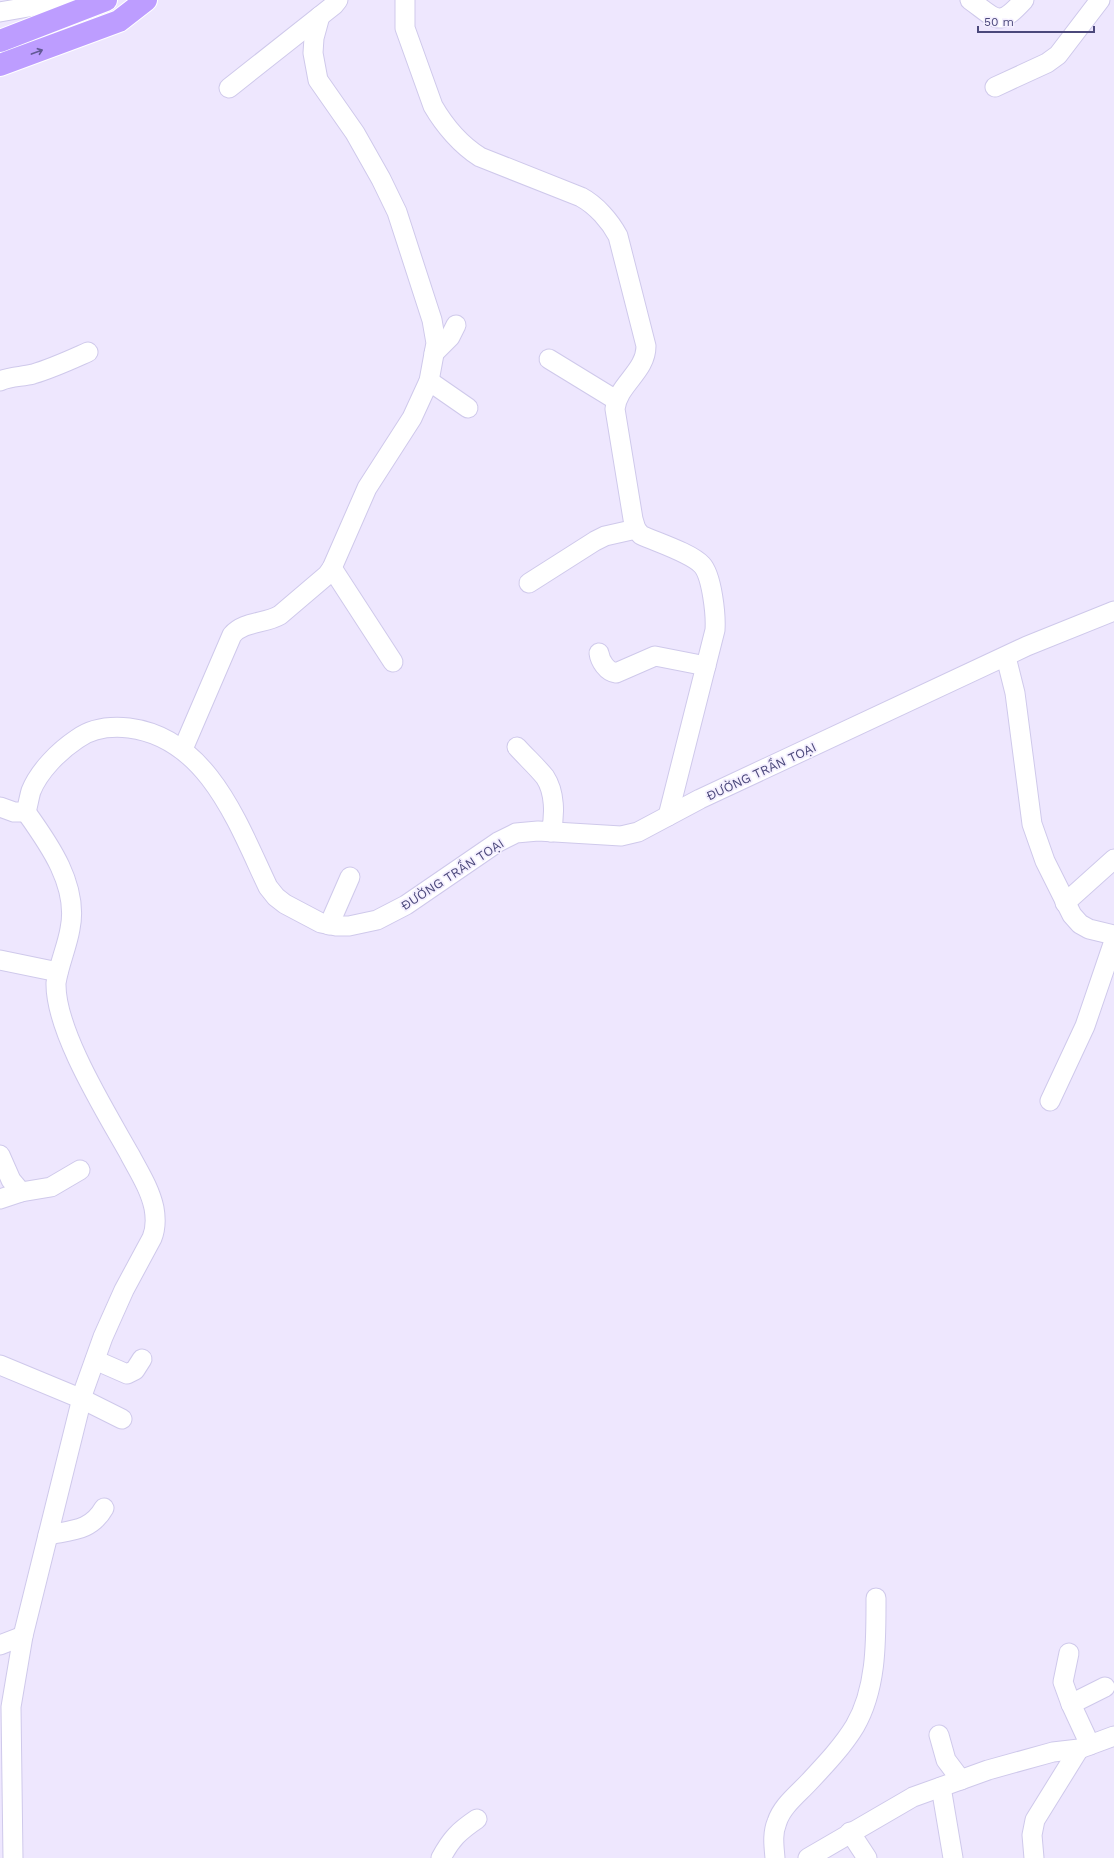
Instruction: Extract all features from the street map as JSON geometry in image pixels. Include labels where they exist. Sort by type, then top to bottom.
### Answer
[{"type":"main road","points":[[0,41],[106,0]]},
{"type":"main road","points":[[0,65],[119,21],[146,0]]},
{"type":"street","points":[[0,12],[68,0]]},
{"type":"street","points":[[229,88],[338,0]]},
{"type":"street","points":[[404,0],[405,28],[433,106],[440,118],[470,151],[480,157],[591,202],[618,236],[646,346],[646,356],[616,400],[615,409],[633,519],[636,529],[641,535],[690,556],[702,564],[708,574],[716,617],[715,630],[668,816]]},
{"type":"street","points":[[970,0],[994,17],[1000,19],[1010,15],[1024,0]]},
{"type":"street","points":[[995,87],[1047,63],[1058,55],[1100,0]]},
{"type":"street","points":[[183,749],[232,635],[237,629],[272,620],[280,615],[327,575],[332,568],[367,488],[412,418],[429,380],[436,344],[432,320],[397,212],[381,179],[355,133],[318,80],[313,53],[314,38],[320,16]]},
{"type":"street","points":[[434,353],[450,337],[456,325]]},
{"type":"street","points":[[0,381],[5,378],[32,375],[88,352]]},
{"type":"street","points":[[549,359],[616,400]]},
{"type":"street","points":[[429,380],[468,408]]},
{"type":"street","points":[[529,583],[595,541],[605,536],[636,529]]},
{"type":"street","points":[[332,568],[393,662]]},
{"type":"street","name":"ĐƯỜNG TRẦN TOẠI","points":[[26,812],[31,791],[42,774],[71,743],[88,732],[119,727],[139,730],[160,737],[183,749],[214,783],[231,808],[268,887],[276,897],[285,904],[315,920],[329,925],[349,926],[377,920],[406,905],[498,842],[516,833],[538,831],[622,836],[638,832],[700,799],[1027,646],[1114,611]]},
{"type":"street","points":[[599,653],[606,667],[611,672],[616,673],[655,656],[706,666]]},
{"type":"street","points":[[1006,657],[1015,693],[1034,831],[1045,861],[1065,903],[1072,915],[1080,924],[1089,929],[1114,935]]},
{"type":"street","points":[[517,747],[544,777],[549,786],[553,810],[551,832]]},
{"type":"street","points":[[0,807],[14,812],[26,812],[48,841],[66,882],[71,906],[71,927],[58,972],[56,992],[63,1020],[93,1088],[146,1187],[154,1208],[156,1219],[152,1238],[124,1290],[95,1360],[82,1399],[23,1636],[11,1707],[13,1858]]},
{"type":"street","points":[[1065,903],[1114,858]]},
{"type":"street","points":[[329,925],[350,877]]},
{"type":"street","points":[[1050,1101],[1085,1026],[1114,941]]},
{"type":"street","points":[[0,960],[58,972]]},
{"type":"street","points":[[0,1155],[11,1180],[21,1192]]},
{"type":"street","points":[[0,1199],[21,1192],[52,1187],[80,1170]]},
{"type":"street","points":[[95,1360],[127,1374],[136,1370],[142,1359]]},
{"type":"street","points":[[0,1365],[82,1399],[122,1420]]},
{"type":"street","points":[[48,1535],[85,1527],[96,1520],[104,1508]]},
{"type":"street","points":[[775,1858],[774,1836],[777,1822],[784,1808],[832,1756],[855,1726],[863,1708],[873,1668],[876,1638],[876,1598]]},
{"type":"street","points":[[0,1645],[23,1636]]},
{"type":"street","points":[[1069,1653],[1063,1682],[1084,1747]]},
{"type":"street","points":[[1071,1704],[1105,1687]]},
{"type":"street","points":[[939,1735],[946,1760],[961,1780]]},
{"type":"street","points":[[808,1858],[850,1832],[913,1797],[988,1770],[1053,1752],[1084,1747],[1114,1736]]},
{"type":"street","points":[[1034,1858],[1032,1836],[1035,1820],[1084,1747]]},
{"type":"street","points":[[940,1787],[953,1858]]},
{"type":"street","points":[[441,1858],[452,1839],[460,1830],[477,1819]]},
{"type":"street","points":[[850,1832],[867,1858]]}]
